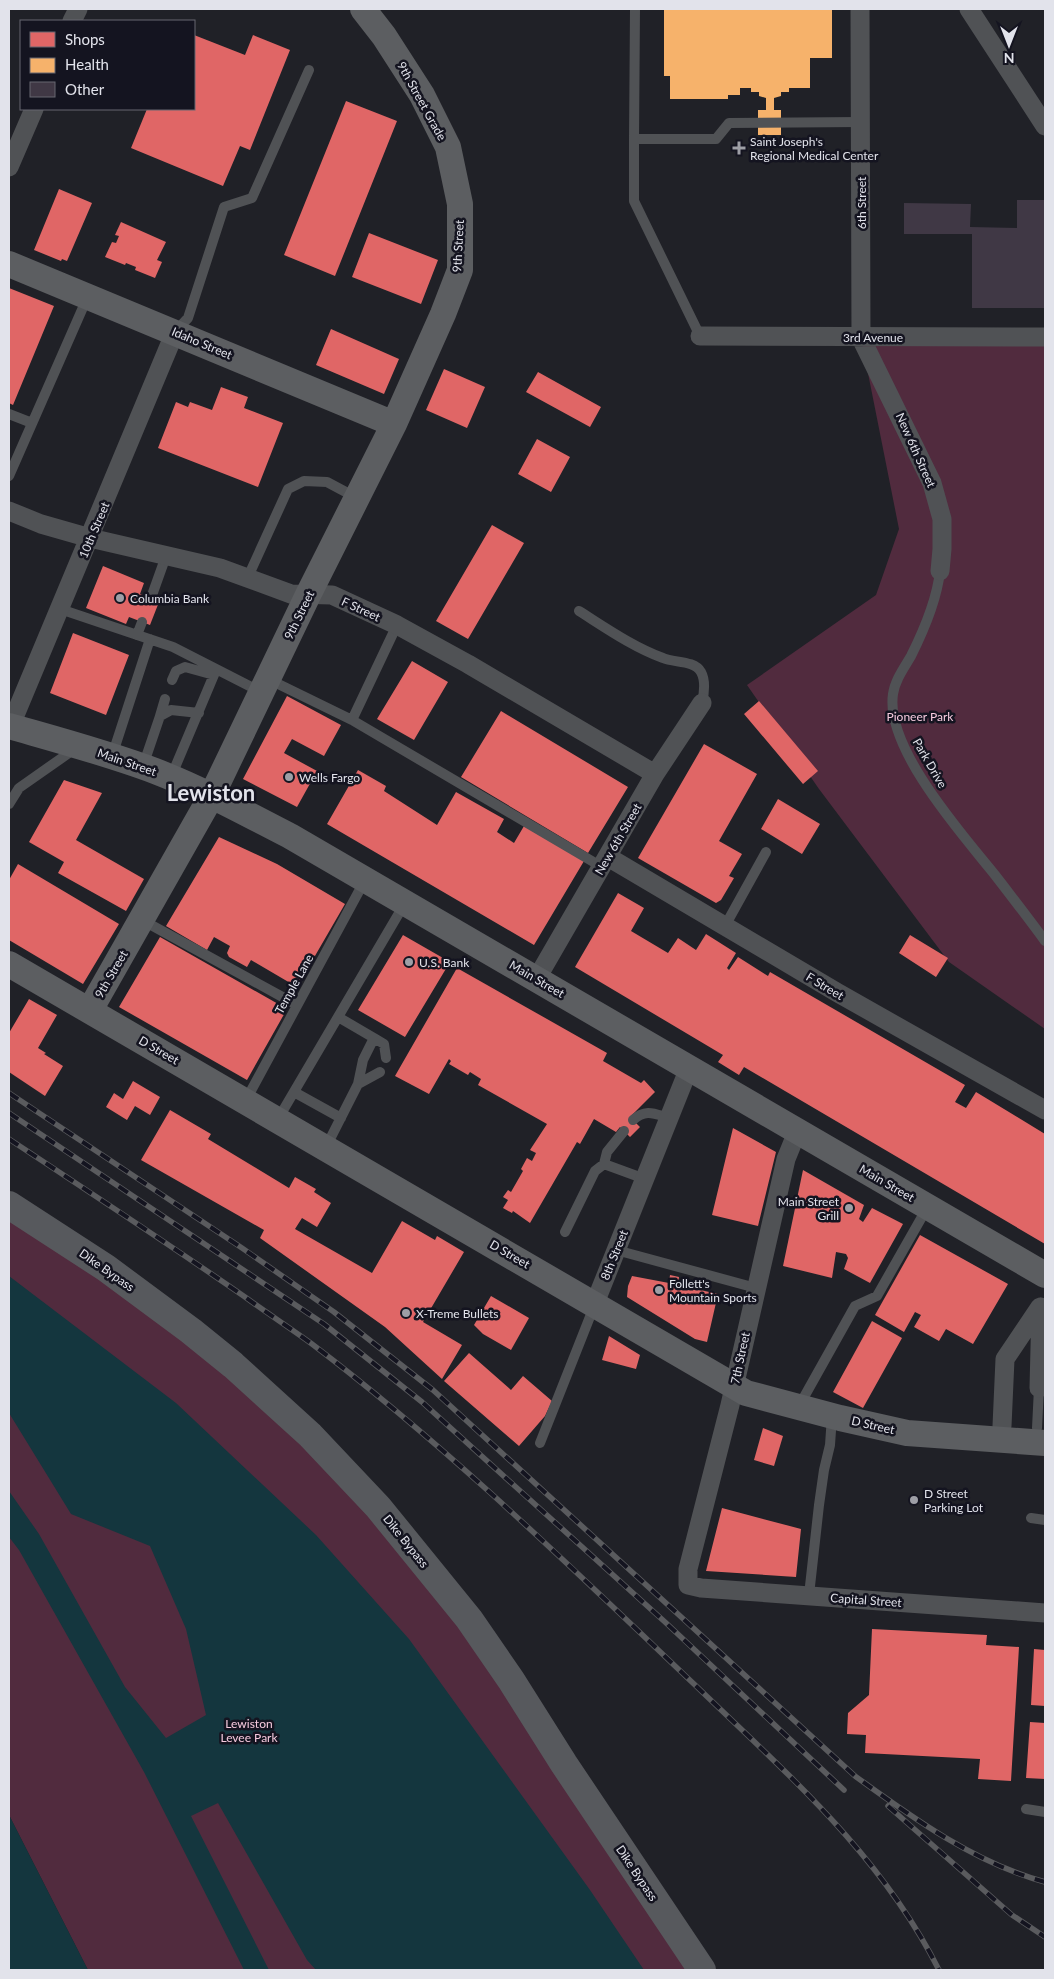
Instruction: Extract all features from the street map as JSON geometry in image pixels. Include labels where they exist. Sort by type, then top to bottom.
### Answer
[{"type":"highway","name":"Dike Bypass","points":[[9,1205],[106,1268],[219,1354],[276,1402],[367,1494],[412,1547],[511,1680],[564,1764],[702,1970]]},
{"type":"main road","name":"9th Street Grade","points":[[363,9],[384,36],[422,96],[448,147],[460,204]]},
{"type":"main road","name":"9th Street","points":[[90,1010],[212,795],[308,594],[394,424],[440,322],[460,270],[460,204]]},
{"type":"main road","name":"Idaho Street","points":[[9,264],[394,424]]},
{"type":"main road","name":"Main Street","points":[[9,727],[79,746],[143,767],[212,795],[290,836],[1045,1275]]},
{"type":"main road","name":"D Street","points":[[9,964],[246,1100],[734,1387],[750,1394],[832,1416],[907,1433],[1041,1436]]},
{"type":"street","name":"6th Street","points":[[860,9],[861,338]]},
{"type":"street","points":[[969,9],[1045,126]]},
{"type":"street","points":[[9,167],[34,110]]},
{"type":"street","name":"10th Street","points":[[9,727],[175,332]]},
{"type":"street","name":"3rd Avenue","points":[[700,336],[861,338],[1045,337]]},
{"type":"street","name":"New 6th Street","points":[[861,338],[932,482],[942,519],[940,571]]},
{"type":"street","name":"F Street","points":[[9,511],[41,524],[90,538],[220,568],[291,594],[332,595],[397,625],[468,664],[655,774]]},
{"type":"street","name":"New 6th Street","points":[[537,978],[655,774],[702,703]]},
{"type":"street","name":"F Street","points":[[605,862],[726,926],[838,994],[1045,1110]]},
{"type":"street","name":"8th Street","points":[[595,1304],[689,1068]]},
{"type":"street","name":"7th Street","points":[[688,1585],[688,1569],[734,1387],[786,1159],[797,1132]]},
{"type":"street","points":[[1002,1426],[1005,1359],[1042,1304],[1039,1388]]},
{"type":"street","name":"Capital Street","points":[[688,1585],[701,1588],[1045,1613]]},
{"type":"lane","points":[[634,9],[634,201],[700,336]]},
{"type":"lane","points":[[175,332],[188,318],[224,207],[252,198],[309,70]]},
{"type":"lane","points":[[634,139],[716,139],[730,123],[861,122]]},
{"type":"lane","points":[[9,476],[88,296]]},
{"type":"lane","points":[[9,414],[32,424]]},
{"type":"lane","points":[[247,579],[288,489],[304,481],[327,482],[357,498]]},
{"type":"lane","points":[[151,598],[166,556]]},
{"type":"lane","name":"Park Drive","points":[[940,571],[938,587],[924,624],[893,692],[892,710],[907,751],[922,779],[1045,942]]},
{"type":"lane","points":[[60,609],[174,647],[215,672]]},
{"type":"lane","points":[[579,611],[628,642],[664,659],[692,664],[701,672],[704,689],[702,703]]},
{"type":"lane","points":[[137,635],[142,622]]},
{"type":"lane","points":[[352,720],[397,625]]},
{"type":"lane","points":[[112,757],[150,639]]},
{"type":"lane","points":[[172,680],[176,671],[185,667],[215,672],[265,686],[352,720],[605,862]]},
{"type":"lane","points":[[171,778],[215,672]]},
{"type":"lane","points":[[143,767],[165,699]]},
{"type":"lane","points":[[160,716],[171,710],[199,713]]},
{"type":"lane","points":[[9,804],[19,788],[79,746]]},
{"type":"lane","points":[[726,926],[766,852]]},
{"type":"lane","name":"Temple Lane","points":[[246,1100],[365,880]]},
{"type":"lane","points":[[278,1119],[404,903]]},
{"type":"lane","points":[[142,920],[297,1005]]},
{"type":"lane","points":[[338,1017],[384,1044],[386,1058]]},
{"type":"lane","points":[[326,1147],[358,1084],[363,1060],[374,1038]]},
{"type":"lane","points":[[358,1084],[380,1072]]},
{"type":"lane","points":[[294,1092],[341,1118]]},
{"type":"lane","points":[[634,1120],[640,1114],[650,1112],[669,1118]]},
{"type":"lane","points":[[565,1232],[595,1171],[604,1164],[607,1152],[624,1131]]},
{"type":"lane","points":[[604,1164],[645,1179]]},
{"type":"lane","points":[[800,1406],[854,1306],[877,1296],[927,1207]]},
{"type":"lane","points":[[616,1250],[756,1288]]},
{"type":"lane","name":"8th Street","points":[[540,1443],[595,1304]]},
{"type":"lane","points":[[1039,1388],[1041,1436]]},
{"type":"lane","points":[[809,1595],[824,1470],[830,1445],[832,1416]]},
{"type":"lane","points":[[1030,1518],[1045,1520]]},
{"type":"lane","points":[[1026,1809],[1045,1812]]},
{"type":"green space","name":"Pioneer Park","points":[[1045,337],[1045,1029],[949,962],[819,789],[747,685],[876,595],[899,529],[861,338]]},
{"type":"green space","name":"Lewiston Levee Park","points":[[9,1205],[153,1302],[412,1547],[690,1970],[88,1970],[9,1815]]},
{"type":"water","points":[[9,1276],[176,1403],[316,1535],[409,1639],[590,1890],[644,1970],[316,1970],[307,1960],[218,1803],[191,1816],[269,1970],[244,1970],[144,1772],[19,1550],[9,1537],[9,1491],[39,1534],[125,1687],[166,1738],[206,1715],[186,1629],[150,1546],[71,1514],[9,1413]]},
{"type":"water","points":[[9,1815],[88,1970],[9,1970]]},
{"type":"building: Shops","points":[[195,35],[245,55],[253,35],[290,50],[250,150],[240,146],[223,186],[131,148],[147,110],[195,110]]},
{"type":"building: Shops","points":[[346,101],[397,121],[335,276],[284,255]]},
{"type":"building: Shops","points":[[59,189],[92,203],[67,261],[62,259],[61,261],[34,250]]},
{"type":"building: Shops","points":[[121,222],[166,242],[157,260],[162,262],[155,278],[135,270],[136,267],[105,257],[112,242],[116,243],[119,236],[115,235]]},
{"type":"building: Shops","points":[[369,233],[438,260],[421,304],[352,277]]},
{"type":"building: Shops","points":[[9,288],[54,306],[13,405],[9,403]]},
{"type":"building: Shops","points":[[331,329],[399,359],[384,394],[316,365]]},
{"type":"building: Shops","points":[[444,369],[485,387],[467,428],[426,410]]},
{"type":"building: Shops","points":[[538,372],[601,407],[590,427],[526,392]]},
{"type":"building: Shops","points":[[221,387],[248,397],[244,408],[283,423],[258,487],[158,448],[176,402],[188,407],[190,402],[212,410]]},
{"type":"building: Shops","points":[[537,439],[570,457],[551,492],[518,474]]},
{"type":"building: Shops","points":[[492,525],[524,543],[468,639],[436,621]]},
{"type":"building: Shops","name":"Columbia Bank","points":[[103,566],[144,583],[140,594],[159,602],[150,625],[129,617],[126,624],[86,608]]},
{"type":"building: Shops","points":[[73,633],[129,655],[106,715],[50,693]]},
{"type":"building: Shops","points":[[412,661],[448,682],[414,740],[377,719]]},
{"type":"building: Shops","points":[[287,696],[341,725],[324,756],[292,739],[284,753],[317,771],[297,807],[243,779]]},
{"type":"building: Shops","points":[[759,701],[818,771],[803,784],[744,714]]},
{"type":"building: Shops","points":[[501,711],[628,787],[588,853],[461,777]]},
{"type":"building: Shops","points":[[704,744],[757,774],[719,841],[742,854],[729,876],[734,878],[721,900],[716,903],[638,858]]},
{"type":"building: Shops","points":[[358,770],[386,786],[384,791],[437,825],[456,792],[504,819],[497,832],[514,843],[524,826],[584,861],[534,945],[327,824]]},
{"type":"building: Shops","points":[[64,780],[102,793],[76,840],[144,879],[126,911],[58,873],[64,862],[29,842]]},
{"type":"building: Shops","points":[[778,799],[820,824],[802,854],[761,829]]},
{"type":"building: Shops","points":[[219,837],[277,864],[345,904],[297,987],[251,960],[247,967],[229,957],[227,953],[230,946],[214,937],[207,950],[166,926]]},
{"type":"building: Shops","points":[[18,864],[119,924],[83,984],[9,940],[9,880]]},
{"type":"building: Shops","points":[[618,893],[644,908],[631,931],[668,953],[678,938],[696,950],[706,934],[736,953],[727,968],[729,970],[738,957],[768,976],[770,972],[965,1085],[955,1102],[966,1108],[976,1092],[1045,1134],[1045,1244],[744,1067],[739,1075],[718,1062],[723,1055],[575,967]]},
{"type":"building: Shops","points":[[403,935],[450,962],[405,1037],[358,1010]]},
{"type":"building: Shops","points":[[910,935],[948,958],[936,977],[899,953]]},
{"type":"building: Shops","points":[[160,937],[287,1009],[247,1080],[119,1007]]},
{"type":"building: Shops","points":[[457,968],[607,1053],[603,1061],[641,1083],[644,1080],[655,1092],[630,1117],[640,1127],[630,1137],[620,1127],[616,1132],[594,1119],[580,1144],[577,1142],[530,1223],[513,1211],[512,1213],[503,1208],[508,1200],[503,1197],[508,1190],[511,1192],[523,1171],[521,1169],[527,1158],[532,1161],[536,1153],[530,1150],[547,1124],[478,1085],[481,1079],[470,1072],[468,1075],[449,1064],[451,1061],[449,1059],[429,1094],[395,1076]]},
{"type":"building: Shops","points":[[29,999],[57,1015],[38,1048],[63,1066],[45,1096],[9,1072],[9,1033]]},
{"type":"building: Shops","points":[[133,1081],[160,1097],[150,1115],[135,1106],[127,1120],[106,1107],[114,1093],[123,1099]]},
{"type":"building: Shops","points":[[170,1110],[211,1134],[208,1139],[289,1188],[295,1177],[316,1189],[314,1192],[331,1203],[317,1227],[302,1218],[295,1229],[372,1273],[402,1221],[435,1240],[437,1236],[464,1252],[423,1322],[462,1345],[442,1379],[385,1327],[260,1238],[264,1230],[141,1160]]},
{"type":"building: Shops","points":[[733,1128],[776,1152],[758,1226],[712,1215]]},
{"type":"building: Shops","points":[[803,1170],[864,1205],[859,1219],[863,1222],[872,1208],[903,1224],[870,1283],[844,1269],[848,1258],[846,1254],[836,1252],[832,1278],[783,1266]]},
{"type":"building: Shops","points":[[920,1235],[1008,1284],[973,1344],[946,1329],[939,1341],[914,1327],[921,1315],[915,1312],[904,1332],[875,1315]]},
{"type":"building: Shops","points":[[670,1275],[679,1277],[678,1285],[718,1294],[707,1342],[695,1339],[627,1297],[628,1286],[632,1276],[669,1283]]},
{"type":"building: Shops","points":[[491,1296],[529,1318],[511,1350],[483,1334],[474,1325]]},
{"type":"building: Shops","points":[[872,1321],[902,1338],[863,1408],[833,1392]]},
{"type":"building: Shops","points":[[609,1336],[640,1355],[636,1369],[602,1360]]},
{"type":"building: Shops","points":[[469,1353],[511,1390],[523,1376],[552,1401],[545,1416],[519,1446],[444,1381]]},
{"type":"building: Shops","points":[[763,1428],[783,1436],[774,1466],[754,1460]]},
{"type":"building: Shops","points":[[722,1508],[801,1529],[796,1577],[706,1571]]},
{"type":"building: Shops","points":[[872,1629],[987,1635],[986,1645],[1019,1647],[1011,1781],[978,1779],[980,1759],[865,1753],[866,1735],[847,1734],[848,1713],[869,1695]]},
{"type":"building: Shops","points":[[1034,1649],[1045,1650],[1045,1706],[1031,1705]]},
{"type":"building: Shops","points":[[1030,1722],[1045,1723],[1045,1779],[1026,1778]]},
{"type":"building: Health","points":[[664,9],[832,9],[832,58],[810,58],[810,88],[789,88],[789,92],[781,92],[781,96],[774,98],[774,110],[781,110],[781,135],[758,135],[758,110],[766,110],[766,98],[759,96],[759,92],[751,92],[751,88],[740,88],[740,95],[728,95],[728,99],[670,99],[670,76],[664,76]]},
{"type":"building: Other","points":[[1017,200],[1045,200],[1045,308],[972,308],[972,234],[904,234],[904,203],[971,204],[970,227],[1017,228]]},
{"type":"railway","points":[[9,1093],[242,1248],[334,1312],[433,1390],[855,1776],[899,1808],[969,1851],[1019,1874],[1045,1882]]},
{"type":"railway","points":[[9,1113],[324,1324],[422,1402],[665,1622],[844,1790]]},
{"type":"railway","points":[[9,1139],[312,1344],[412,1424],[460,1466],[602,1596],[763,1750],[829,1817],[889,1888],[939,1970]]},
{"type":"railway","points":[[888,1806],[1012,1915],[1045,1937]]},
{"type":"place","name":"Saint Joseph's Regional Medical Center","points":[[739,148]]},
{"type":"place","name":"Columbia Bank","points":[[120,598]]},
{"type":"place","name":"Wells Fargo","points":[[289,777]]},
{"type":"place","name":"U.S. Bank","points":[[409,962]]},
{"type":"place","name":"Main Street Grill","points":[[849,1208]]},
{"type":"place","name":"Follett's Mountain Sports","points":[[659,1290]]},
{"type":"place","name":"X-Treme Bullets","points":[[406,1313]]},
{"type":"place","name":"D Street Parking Lot","points":[[914,1500]]},
{"type":"district","name":"Lewiston","points":[[211,792]]}]
